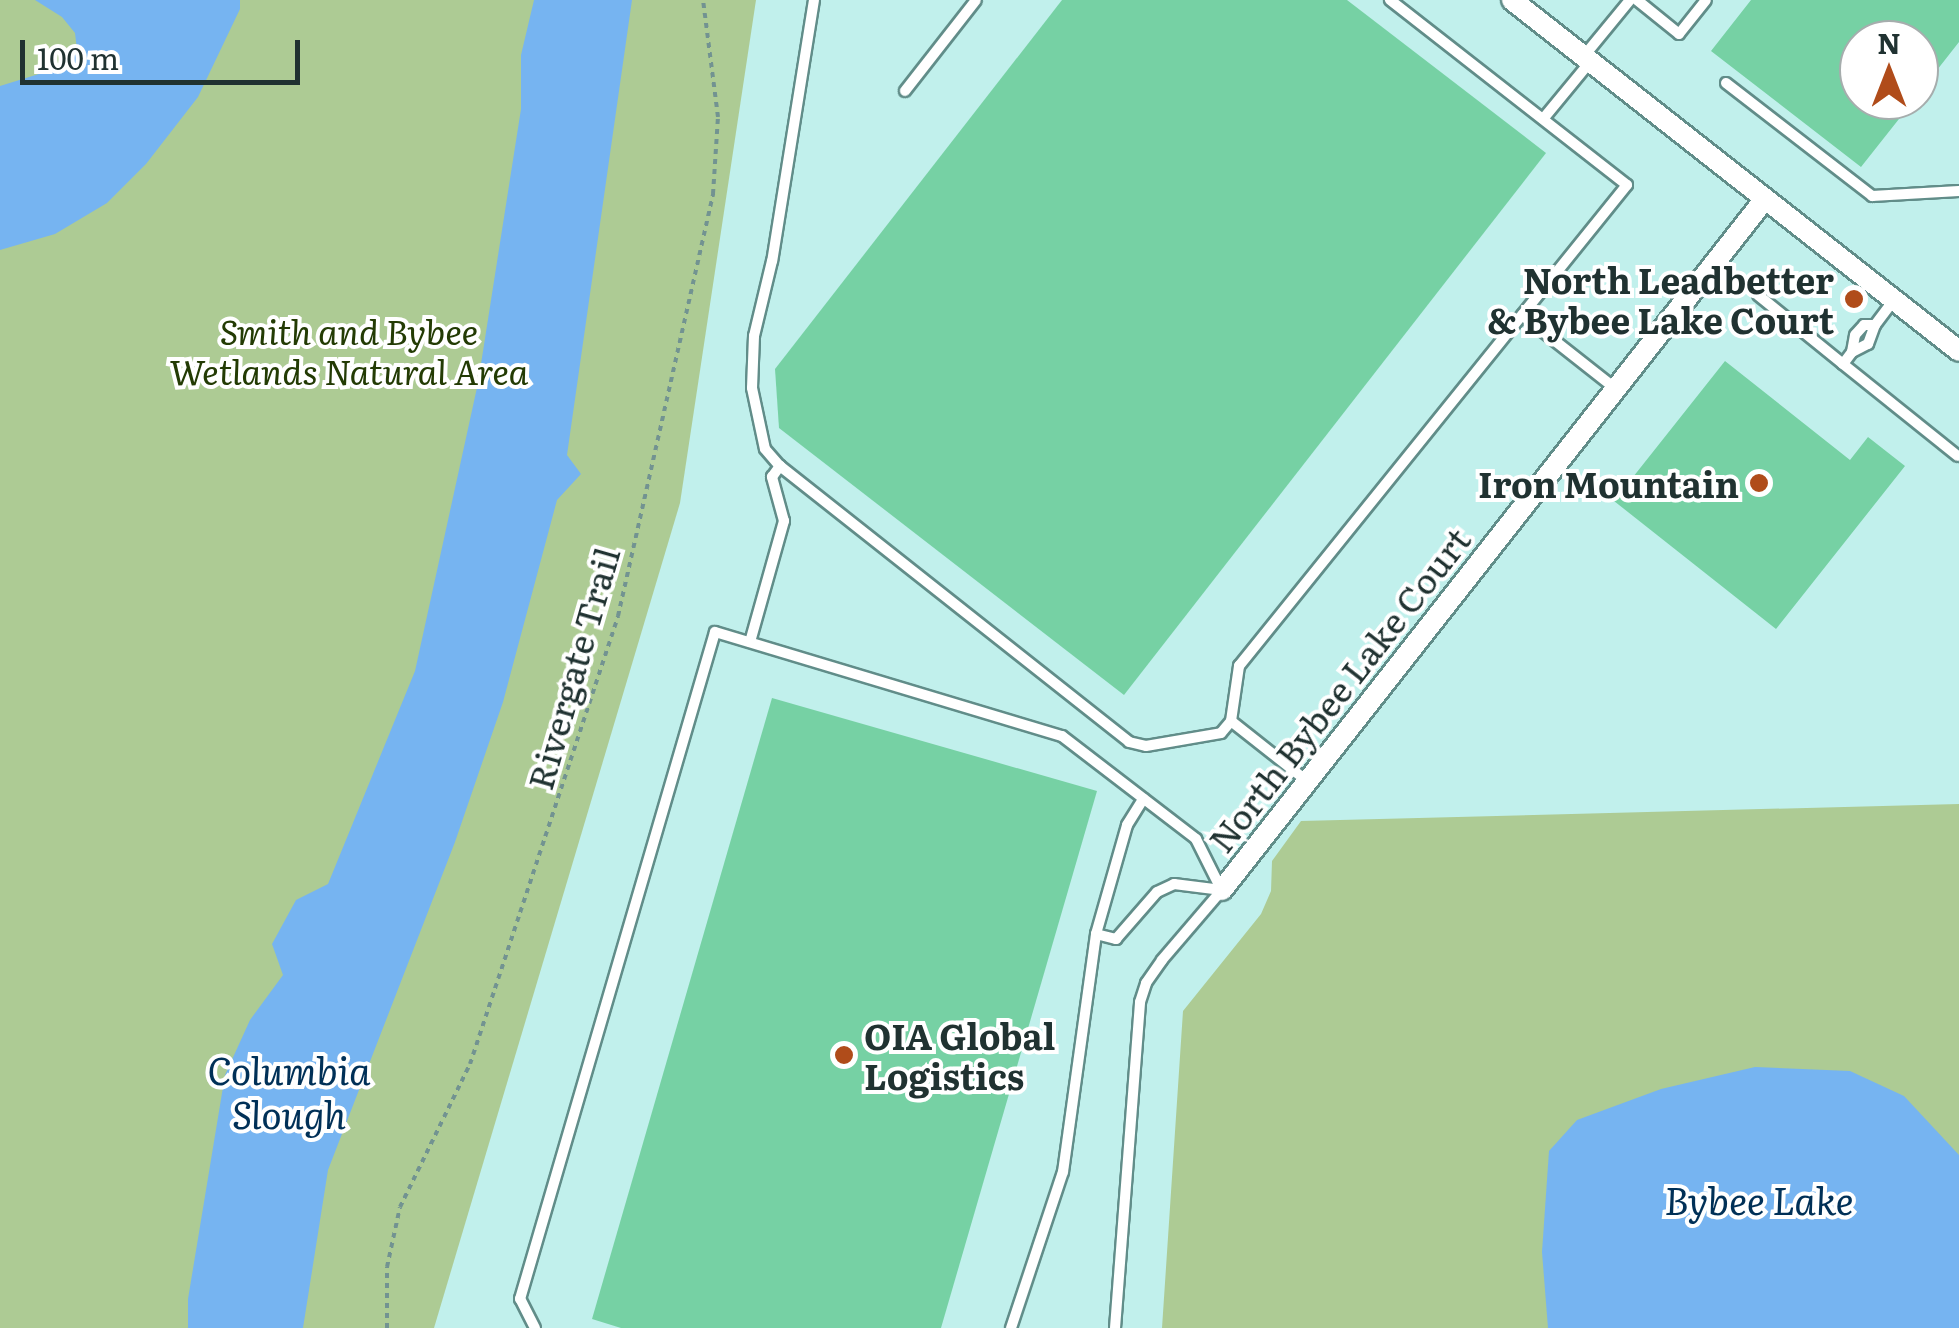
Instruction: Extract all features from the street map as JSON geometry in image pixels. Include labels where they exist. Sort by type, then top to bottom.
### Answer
[{"type":"street","points":[[1512,0],[1959,351]]},
{"type":"street","name":"North Bybee Lake Court","points":[[1222,890],[1764,199]]},
{"type":"lane","points":[[814,0],[772,261],[754,336],[757,425],[766,449],[780,466],[1130,742],[1146,746],[1221,733],[1230,721],[1239,666],[1627,185],[1390,0]]},
{"type":"lane","points":[[905,91],[976,0]]},
{"type":"lane","points":[[1543,119],[1633,0],[1680,34],[1706,0]]},
{"type":"lane","points":[[1726,83],[1872,196],[1959,191]]},
{"type":"lane","points":[[1758,295],[1958,456]]},
{"type":"lane","points":[[1843,364],[1852,352],[1856,334],[1864,325],[1875,324],[1894,300]]},
{"type":"lane","points":[[1522,315],[1616,388]]},
{"type":"lane","points":[[750,642],[784,521],[772,476],[780,466]]},
{"type":"lane","points":[[535,1328],[520,1300],[715,632],[1062,736],[1196,839],[1222,890]]},
{"type":"lane","points":[[1230,721],[1307,781]]},
{"type":"lane","points":[[1012,1328],[1063,1172],[1096,934],[1127,825],[1143,799]]},
{"type":"lane","points":[[1096,934],[1116,940],[1157,892],[1174,884],[1222,890]]},
{"type":"lane","points":[[1115,1328],[1140,1002],[1146,982],[1222,890]]},
{"type":"path","name":"Rivergate Trail","points":[[387,1328],[386,1267],[400,1208],[470,1064],[618,616],[717,165],[717,103],[703,0]]},
{"type":"green space","name":"Smith and Bybee Wetlands Natural Area","points":[[0,0],[756,0],[680,503],[434,1328],[0,1328]]},
{"type":"green space","points":[[1959,804],[1959,1328],[1162,1328],[1183,1011],[1261,914],[1271,891],[1272,861],[1301,821]]},
{"type":"water","points":[[35,0],[240,0],[240,9],[198,97],[146,164],[107,203],[55,234],[0,250],[0,86],[68,65],[77,50],[75,33],[62,17]]},
{"type":"water","name":"Columbia Slough","points":[[534,0],[632,0],[567,455],[581,474],[557,500],[503,702],[455,842],[328,1170],[303,1328],[188,1328],[188,1299],[225,1075],[250,1020],[283,975],[272,944],[296,900],[328,884],[415,671],[478,383],[521,109],[521,55]]},
{"type":"water","name":"Bybee Lake","points":[[1755,1067],[1850,1071],[1904,1096],[1959,1155],[1959,1328],[1548,1328],[1542,1252],[1549,1151],[1577,1120],[1661,1089]]},
{"type":"building","points":[[1062,0],[1347,0],[1546,153],[1124,695],[779,428],[775,369]]},
{"type":"building","points":[[1751,0],[1959,0],[1959,42],[1939,68],[1939,20],[1839,20],[1839,120],[1898,120],[1861,167],[1711,51]]},
{"type":"building","name":"Iron Mountain","points":[[1725,361],[1850,460],[1868,437],[1905,466],[1776,629],[1614,501]]},
{"type":"building","name":"OIA Global Logistics","points":[[772,698],[1097,791],[941,1328],[621,1328],[592,1319]]},
{"type":"place","name":"North Leadbetter & Bybee Lake Court","points":[[1854,299]]},
{"type":"place","name":"Iron Mountain","points":[[1759,483]]},
{"type":"place","name":"OIA Global Logistics","points":[[844,1055]]}]
